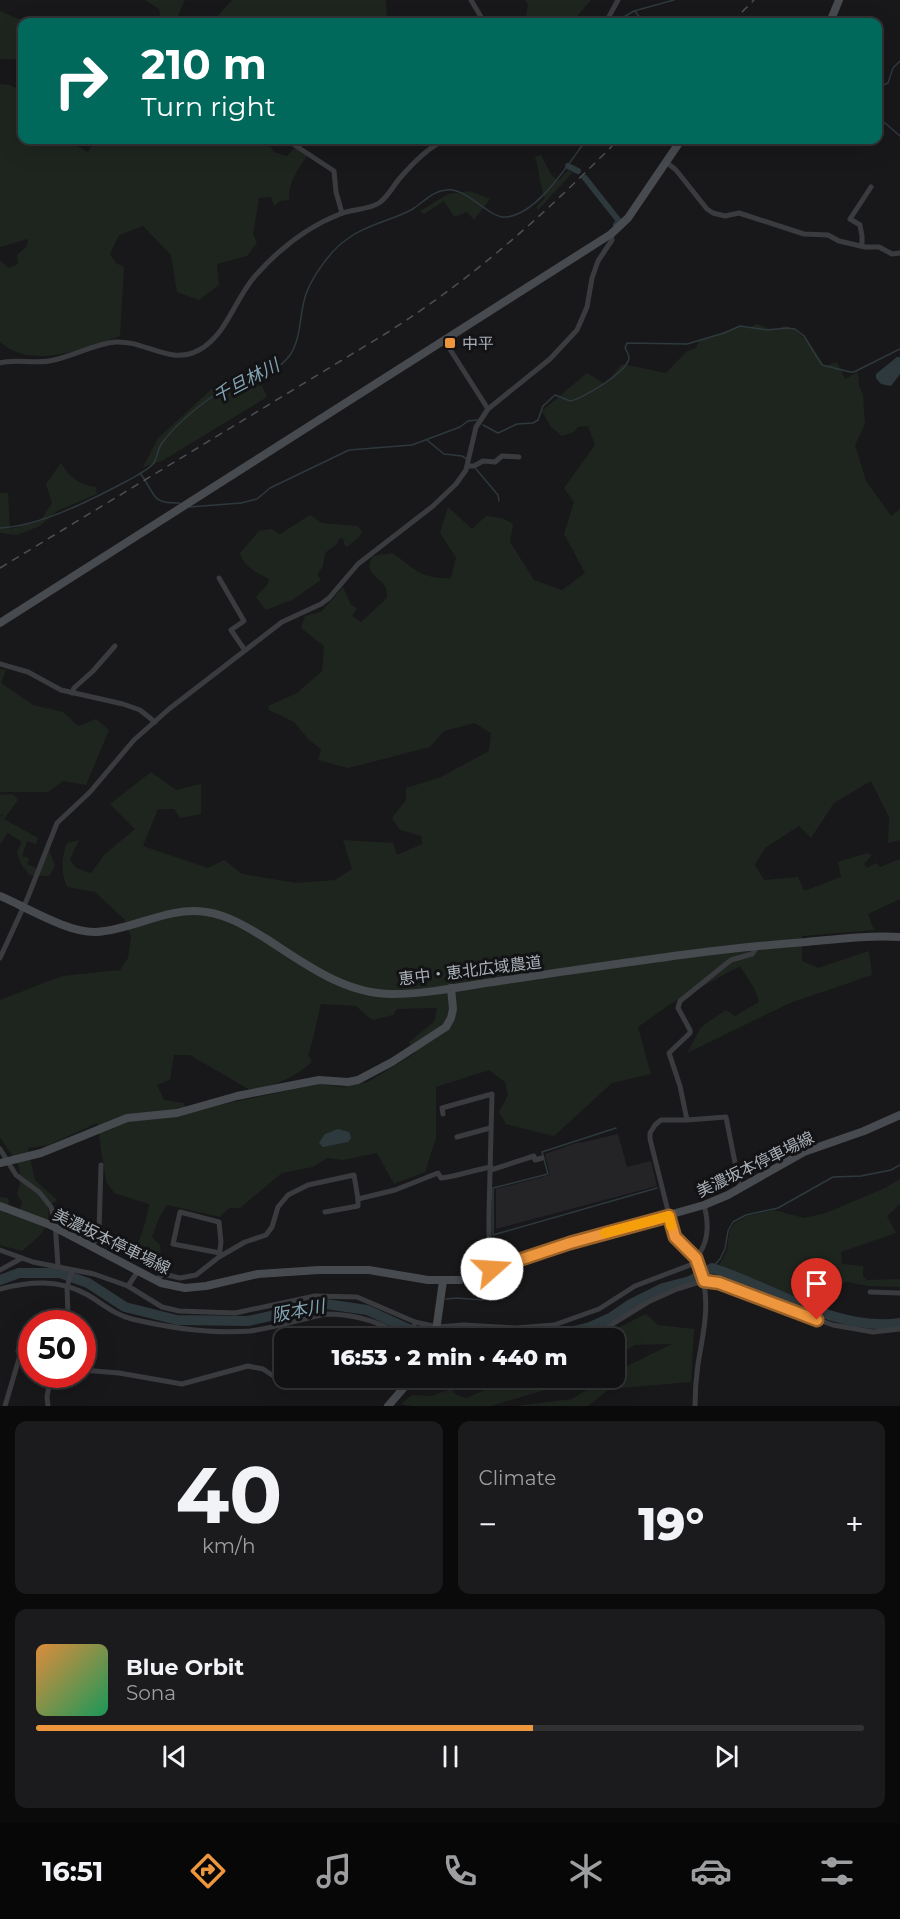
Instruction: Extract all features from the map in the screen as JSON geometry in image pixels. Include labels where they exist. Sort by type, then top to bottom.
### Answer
[{"type":"street","points":[[471,0],[482,18]]},
{"type":"street","points":[[608,18],[618,0]]},
{"type":"street","points":[[832,18],[839,0]]},
{"type":"street","points":[[293,144],[334,171],[336,192],[342,213]]},
{"type":"street","points":[[0,363],[8,360],[30,363],[53,361],[115,342],[132,344],[172,356],[193,353],[213,340],[255,276],[293,240],[313,226],[342,213],[377,204],[421,157],[439,144]]},
{"type":"street","points":[[0,623],[611,234],[628,218],[678,144]]},
{"type":"street","points":[[666,162],[676,170],[707,209],[713,213],[725,216],[739,213],[763,220],[784,230],[828,236],[839,241],[879,247],[892,254],[900,254]]},
{"type":"street","points":[[862,246],[860,225],[850,219],[871,187]]},
{"type":"street","points":[[0,958],[57,823],[90,792],[134,740],[155,722],[244,649],[282,622],[329,598],[358,564],[444,497],[463,476],[476,427],[488,409],[556,353],[577,330],[587,307],[592,278],[598,261],[612,240],[611,234]]},
{"type":"street","points":[[444,340],[488,409]]},
{"type":"street","points":[[467,466],[474,466],[483,461],[495,462],[502,456],[519,457]]},
{"type":"street","points":[[219,578],[244,621],[231,630],[244,649]]},
{"type":"street","points":[[72,693],[74,688],[116,646]]},
{"type":"street","points":[[0,664],[28,672],[45,683],[72,693],[140,710],[155,722]]},
{"type":"street","name":"恵中・恵北広域農道","points":[[0,896],[68,927],[95,932],[189,910],[206,912],[233,919],[312,969],[349,986],[392,994],[451,988],[758,945],[871,936],[900,937]]},
{"type":"street","points":[[687,1120],[680,1086],[669,1053],[690,1033],[678,1008],[680,1001],[731,960],[752,954],[758,945]]},
{"type":"street","points":[[4,1162],[41,1153],[127,1118],[177,1113],[237,1096],[319,1080],[348,1082],[358,1080],[392,1062],[446,1027],[453,1009],[451,988]]},
{"type":"street","points":[[443,1114],[442,1107],[492,1094],[489,1212],[489,1256],[492,1269]]},
{"type":"street","name":"美濃坂本停車場線","points":[[0,1206],[48,1224],[156,1280],[185,1288],[274,1272],[369,1270],[443,1281],[466,1279],[570,1243],[704,1205],[740,1188],[804,1152],[864,1131],[900,1114]]},
{"type":"street","points":[[694,1406],[697,1367],[707,1313],[704,1281],[697,1260],[677,1241],[669,1216],[650,1133],[655,1125],[662,1120],[726,1117],[740,1188]]},
{"type":"street","points":[[457,1137],[490,1128]]},
{"type":"street","points":[[0,1149],[4,1162],[16,1175],[39,1192],[51,1207],[55,1222],[58,1266]]},
{"type":"street","points":[[358,1199],[395,1190],[438,1173],[441,1178],[534,1156],[535,1160],[542,1158]]},
{"type":"street","points":[[92,1248],[99,1230],[101,1165]]},
{"type":"street","points":[[156,1280],[163,1274],[180,1278],[196,1275],[219,1255],[266,1235],[272,1227],[275,1214],[283,1199],[296,1190],[322,1181],[354,1175],[358,1206],[325,1212]]},
{"type":"street","points":[[0,1250],[33,1262],[94,1274],[128,1286],[157,1304],[179,1311],[236,1313],[315,1296],[357,1297],[415,1322],[437,1328],[464,1325],[516,1328],[554,1325],[599,1310],[635,1286],[697,1260],[708,1227],[704,1205]]},
{"type":"street","points":[[180,1212],[219,1222],[221,1242],[219,1255],[173,1244],[180,1212]]},
{"type":"street","points":[[0,1270],[22,1258]]},
{"type":"street","points":[[68,1310],[67,1286],[71,1271]]},
{"type":"street","points":[[128,1286],[138,1271]]},
{"type":"street","points":[[437,1328],[443,1281]]},
{"type":"street","points":[[606,1328],[648,1302],[677,1289],[704,1281],[719,1283],[833,1324],[873,1332],[900,1329]]},
{"type":"street","points":[[0,1289],[31,1282],[67,1286],[127,1317],[196,1330],[252,1330],[326,1314],[338,1314],[374,1322],[388,1328]]},
{"type":"street","points":[[870,1292],[900,1293]]},
{"type":"street","points":[[413,1328],[415,1322]]},
{"type":"street","points":[[4,1406],[18,1362]]},
{"type":"street","points":[[96,1371],[182,1384],[248,1366],[263,1369],[274,1376]]},
{"type":"street","points":[[48,1406],[49,1388]]},
{"type":"street","points":[[388,1406],[403,1388]]},
{"type":"shaded area","points":[[145,0],[185,0],[177,18],[161,18],[159,9]]},
{"type":"shaded area","points":[[232,0],[386,0],[387,18],[216,18]]},
{"type":"shaded area","points":[[525,0],[591,0],[575,18],[526,18],[528,4]]},
{"type":"shaded area","points":[[0,11],[18,18],[18,59],[0,59]]},
{"type":"shaded area","points":[[0,84],[18,89],[18,144],[74,144],[88,152],[93,144],[269,144],[274,152],[287,156],[295,147],[308,155],[292,182],[289,200],[280,201],[274,206],[271,197],[259,198],[253,234],[257,243],[247,256],[217,264],[219,285],[199,300],[177,292],[171,255],[143,226],[119,235],[110,254],[116,263],[124,267],[120,336],[75,351],[43,356],[27,355],[13,351],[0,342],[0,261],[9,268],[18,264],[17,255],[27,246],[28,239],[0,247]]},
{"type":"shaded area","points":[[541,155],[552,176],[559,180],[568,170],[572,173],[538,210],[536,207],[545,198],[535,157]]},
{"type":"shaded area","points":[[470,191],[490,199],[474,220],[467,212],[454,217],[444,201],[424,214],[420,211],[448,194]]},
{"type":"shaded area","points":[[757,324],[772,330],[785,326],[794,329],[808,342],[825,366],[837,362],[845,379],[858,372],[859,386],[863,395],[865,424],[855,445],[866,481],[891,516],[900,509],[900,840],[888,843],[889,817],[871,781],[834,803],[811,838],[799,826],[765,848],[755,865],[764,880],[798,877],[804,891],[841,877],[838,862],[867,853],[872,855],[864,864],[867,868],[876,863],[880,867],[900,859],[900,899],[868,914],[874,930],[802,936],[802,961],[818,968],[869,951],[872,975],[790,1003],[687,1053],[701,1027],[726,1010],[735,1016],[759,1002],[754,988],[740,966],[672,1003],[638,1027],[651,1074],[612,1083],[554,1136],[506,1124],[499,1112],[508,1095],[505,1082],[489,1070],[436,1087],[436,1138],[425,1172],[394,1184],[377,1153],[343,1160],[327,1158],[313,1167],[282,1173],[240,1208],[229,1208],[220,1217],[167,1205],[152,1237],[160,1245],[161,1256],[148,1268],[130,1258],[142,1232],[149,1204],[114,1193],[106,1181],[97,1123],[49,1145],[28,1148],[35,1180],[57,1200],[48,1207],[47,1222],[42,1232],[22,1251],[0,1245],[0,1197],[8,1198],[9,1203],[5,1213],[18,1216],[22,1202],[17,1194],[20,1184],[19,1166],[0,1137],[0,1000],[62,976],[120,970],[128,958],[131,937],[124,919],[95,892],[67,887],[62,865],[67,843],[79,840],[70,859],[76,868],[91,873],[105,854],[135,829],[110,804],[151,772],[176,790],[201,784],[201,814],[180,818],[174,809],[158,809],[143,846],[208,868],[224,860],[242,874],[296,883],[335,880],[352,869],[343,840],[393,843],[397,855],[422,844],[421,836],[400,830],[392,818],[406,800],[406,788],[441,777],[489,751],[491,733],[474,723],[444,731],[430,747],[348,768],[318,760],[321,749],[308,739],[294,722],[269,710],[268,706],[297,693],[322,671],[324,646],[301,628],[305,616],[321,612],[343,587],[351,605],[357,608],[352,616],[361,622],[387,598],[386,588],[370,571],[373,556],[393,553],[426,575],[451,578],[456,558],[440,533],[448,507],[472,529],[486,516],[502,518],[513,524],[510,542],[534,580],[562,590],[585,573],[564,534],[574,502],[564,488],[595,445],[588,426],[578,427],[574,432],[562,436],[551,427],[542,411],[587,373],[605,384],[622,364],[666,373],[687,351],[696,348],[699,341],[740,326],[748,328]],"holes":[[[321,1004],[356,1006],[372,1020],[393,1015],[397,1009],[437,1008],[434,1022],[409,1042],[415,1053],[368,1082],[342,1087],[319,1084],[186,1112],[184,1103],[164,1100],[157,1085],[170,1080],[174,1055],[190,1055],[250,1090],[268,1086],[298,1073],[312,1062],[308,1054]]]},
{"type":"shaded area","points":[[900,357],[900,374],[891,386],[881,384],[876,374]]},
{"type":"shaded area","points":[[237,376],[262,386],[267,397],[162,461],[143,467],[158,438],[214,387]]},
{"type":"shaded area","points":[[61,463],[75,480],[96,487],[97,494],[57,511],[40,526],[17,535],[0,533],[0,493],[8,493],[10,529],[40,521],[52,503],[46,484]]},
{"type":"shaded area","points":[[310,515],[322,523],[358,526],[362,532],[347,547],[343,538],[339,539],[337,544],[325,553],[323,566],[317,574],[321,580],[292,600],[266,610],[256,597],[268,584],[269,579],[248,566],[240,553],[259,531],[271,529],[280,534]]},
{"type":"shaded area","points":[[0,669],[6,670],[1,683],[33,705],[63,712],[78,726],[96,719],[109,730],[86,785],[63,781],[48,792],[0,792]]},
{"type":"shaded area","points":[[13,794],[18,800],[4,819],[38,838],[36,844],[27,841],[22,856],[29,858],[27,864],[39,869],[45,850],[50,852],[55,866],[49,876],[29,875],[20,862],[17,852],[22,842],[8,833],[0,844],[0,817],[4,814],[0,815],[0,795]]},
{"type":"shaded area","points":[[338,1129],[349,1132],[351,1138],[348,1142],[323,1147],[319,1143],[325,1134]]},
{"type":"shaded area","points":[[618,1134],[627,1167],[651,1161],[657,1186],[496,1229],[496,1189],[550,1175],[545,1154],[579,1142]]},
{"type":"shaded area","points":[[900,1179],[900,1204],[887,1216],[896,1233],[841,1252],[842,1264],[863,1266],[863,1276],[867,1280],[900,1279],[900,1287],[868,1286],[847,1282],[811,1294],[805,1305],[718,1267],[727,1251],[729,1232],[734,1224],[747,1216],[774,1210],[804,1218],[826,1213],[885,1188]]},
{"type":"shaded area","points":[[646,1314],[658,1325],[694,1329],[691,1382],[625,1388],[625,1367],[672,1344],[635,1345],[625,1351],[625,1328],[617,1328]]},
{"type":"shaded area","points":[[489,1388],[551,1388],[491,1406],[401,1404],[412,1395],[431,1396],[451,1389],[457,1395],[466,1398]]},
{"type":"shaded area","points":[[590,1388],[621,1388],[609,1389],[588,1406],[517,1406],[572,1399]]},
{"type":"waterway","name":"千旦林川","points":[[622,18],[634,11],[674,0]]},
{"type":"waterway","points":[[635,11],[640,18]]},
{"type":"waterway","points":[[882,85],[888,83],[893,68],[900,61]]},
{"type":"waterway","points":[[882,120],[900,136]]},
{"type":"waterway","name":"千旦林川","points":[[0,528],[32,522],[65,511],[148,469],[156,459],[160,445],[203,403],[228,387],[266,373],[283,363],[297,341],[306,294],[313,280],[334,250],[353,235],[411,210],[432,195],[446,190],[462,193],[498,216],[514,215],[539,200],[561,175],[583,144]]},
{"type":"waterway","points":[[568,166],[578,171]]},
{"type":"waterway","points":[[585,178],[619,221],[616,225]]},
{"type":"waterway","points":[[483,425],[498,433],[517,424],[533,423],[538,420],[543,406],[555,395],[570,401],[595,390],[627,363],[629,357],[625,348],[627,343],[687,344],[740,326],[767,330],[795,329],[804,336],[822,365],[850,372],[900,349]]},
{"type":"waterway","points":[[189,507],[241,503],[257,499],[270,488],[349,450],[412,445],[460,427],[468,421],[477,420]]},
{"type":"waterway","points":[[427,440],[444,454],[462,456],[467,459]]},
{"type":"waterway","points":[[476,469],[498,495],[499,501]]},
{"type":"waterway","points":[[140,473],[154,496],[163,502],[180,503]]},
{"type":"waterway","points":[[616,1128],[542,1152],[548,1174],[493,1188],[493,1235],[657,1188]]},
{"type":"waterway","points":[[712,1268],[725,1249],[728,1231],[733,1222],[746,1215],[778,1208],[833,1177],[861,1176],[891,1170],[900,1165]]},
{"type":"waterway","name":"阪本川","points":[[0,1280],[19,1273],[60,1273],[88,1283],[125,1307],[177,1320],[248,1321],[326,1304],[367,1310],[422,1335],[534,1336],[566,1333],[590,1327],[663,1288],[690,1281],[712,1268],[828,1315],[876,1324],[900,1323]]},
{"type":"waterway","points":[[446,1299],[483,1300],[490,1281]]},
{"type":"railway","points":[[736,18],[754,0]]},
{"type":"railway","points":[[0,568],[418,312],[508,244],[614,144]]},
{"type":"slow traffic","points":[[605,1233],[669,1216],[671,1226]]},
{"type":"place","name":"中平","points":[[450,343]]},
{"type":"route","points":[[492,1269],[570,1243],[669,1216],[677,1241],[696,1258],[704,1281],[719,1283],[817,1320]]}]
